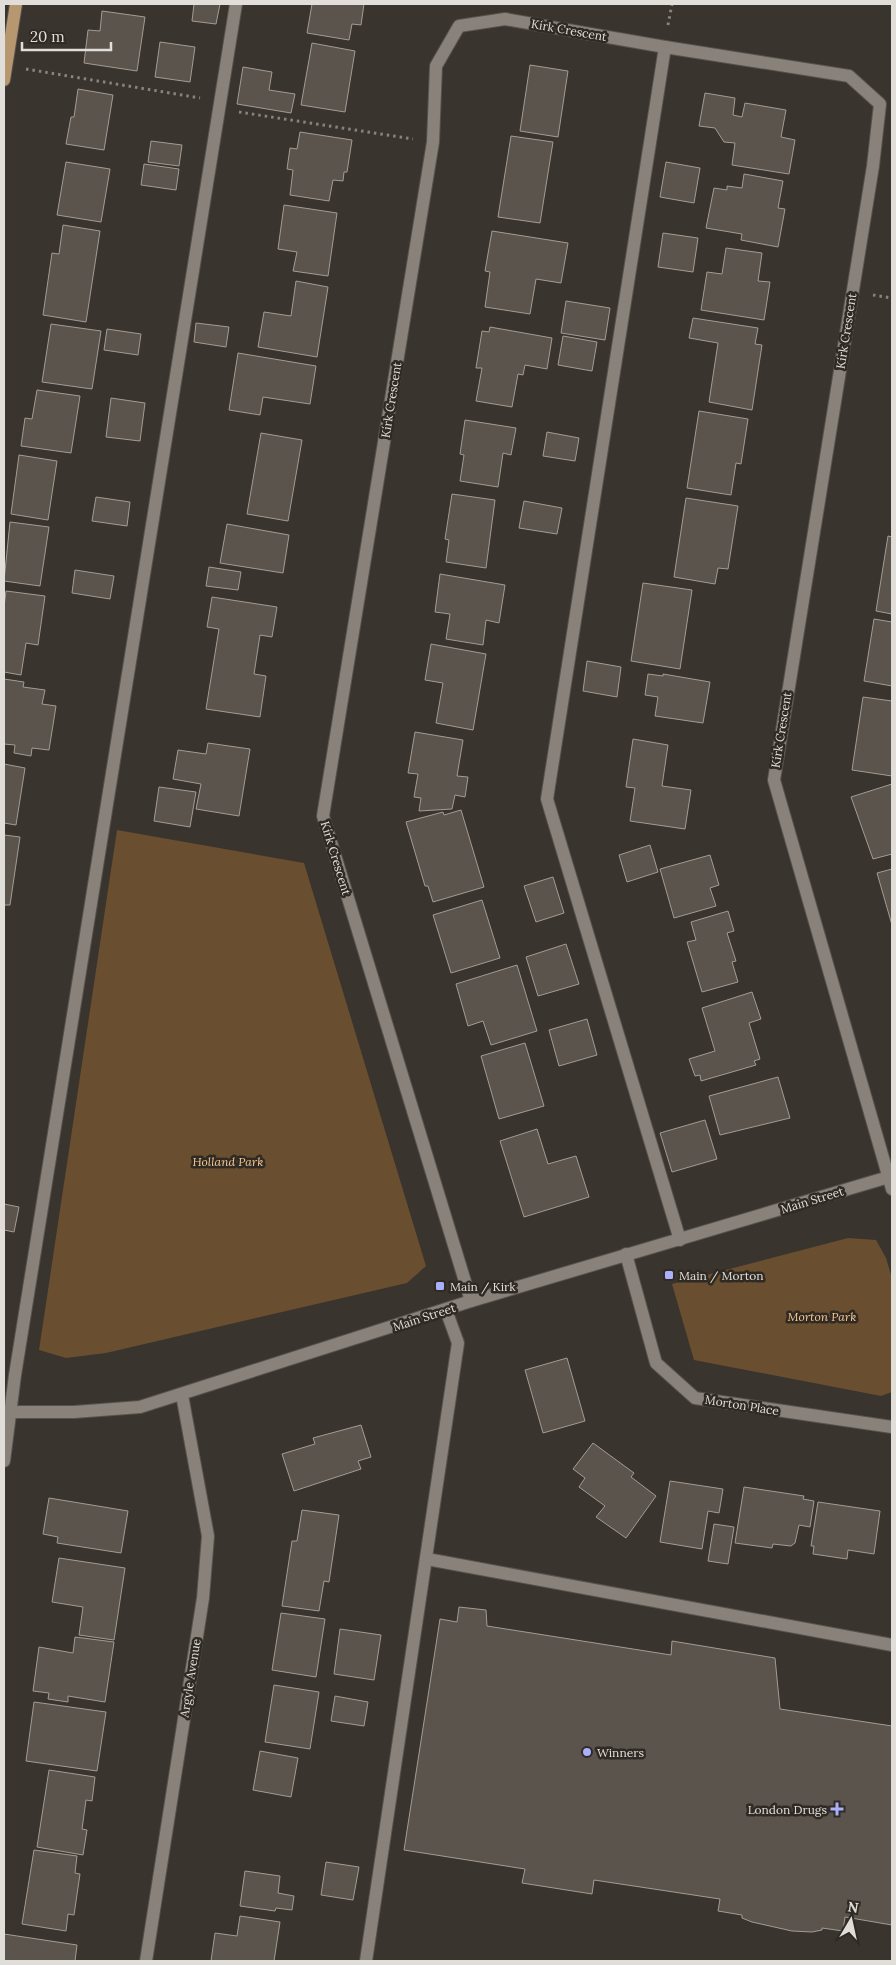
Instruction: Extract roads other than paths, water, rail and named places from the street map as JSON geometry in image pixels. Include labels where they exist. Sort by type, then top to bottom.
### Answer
[{"type":"main road","points":[[4,80],[16,4]]},
{"type":"street","points":[[4,1461],[6,1411],[236,4]]},
{"type":"street","name":"Kirk Crescent","points":[[471,1301],[323,816],[433,142],[436,66],[459,26],[505,19],[849,76],[880,104],[873,166],[774,780],[891,1181]]},
{"type":"street","points":[[665,47],[547,799],[680,1240]]},
{"type":"street","name":"Main Street","points":[[6,1411],[74,1412],[140,1407],[182,1396],[471,1301],[626,1254],[891,1181]]},
{"type":"street","name":"Morton Place","points":[[626,1254],[656,1363],[695,1398],[892,1427]]},
{"type":"street","points":[[366,1961],[458,1343],[446,1310]]},
{"type":"street","name":"Argyle Avenue","points":[[146,1961],[203,1598],[208,1536],[182,1396]]},
{"type":"street","points":[[427,1559],[892,1645]]},
{"type":"place","name":"Main / Morton","points":[[669,1275]]},
{"type":"place","name":"Main / Kirk","points":[[440,1286]]},
{"type":"place","name":"Winners","points":[[587,1752]]},
{"type":"place","name":"London Drugs","points":[[837,1809]]},
{"type":"park label","name":"Holland Park","points":[[228,1161]]},
{"type":"park label","name":"Morton Park","points":[[822,1316]]}]
